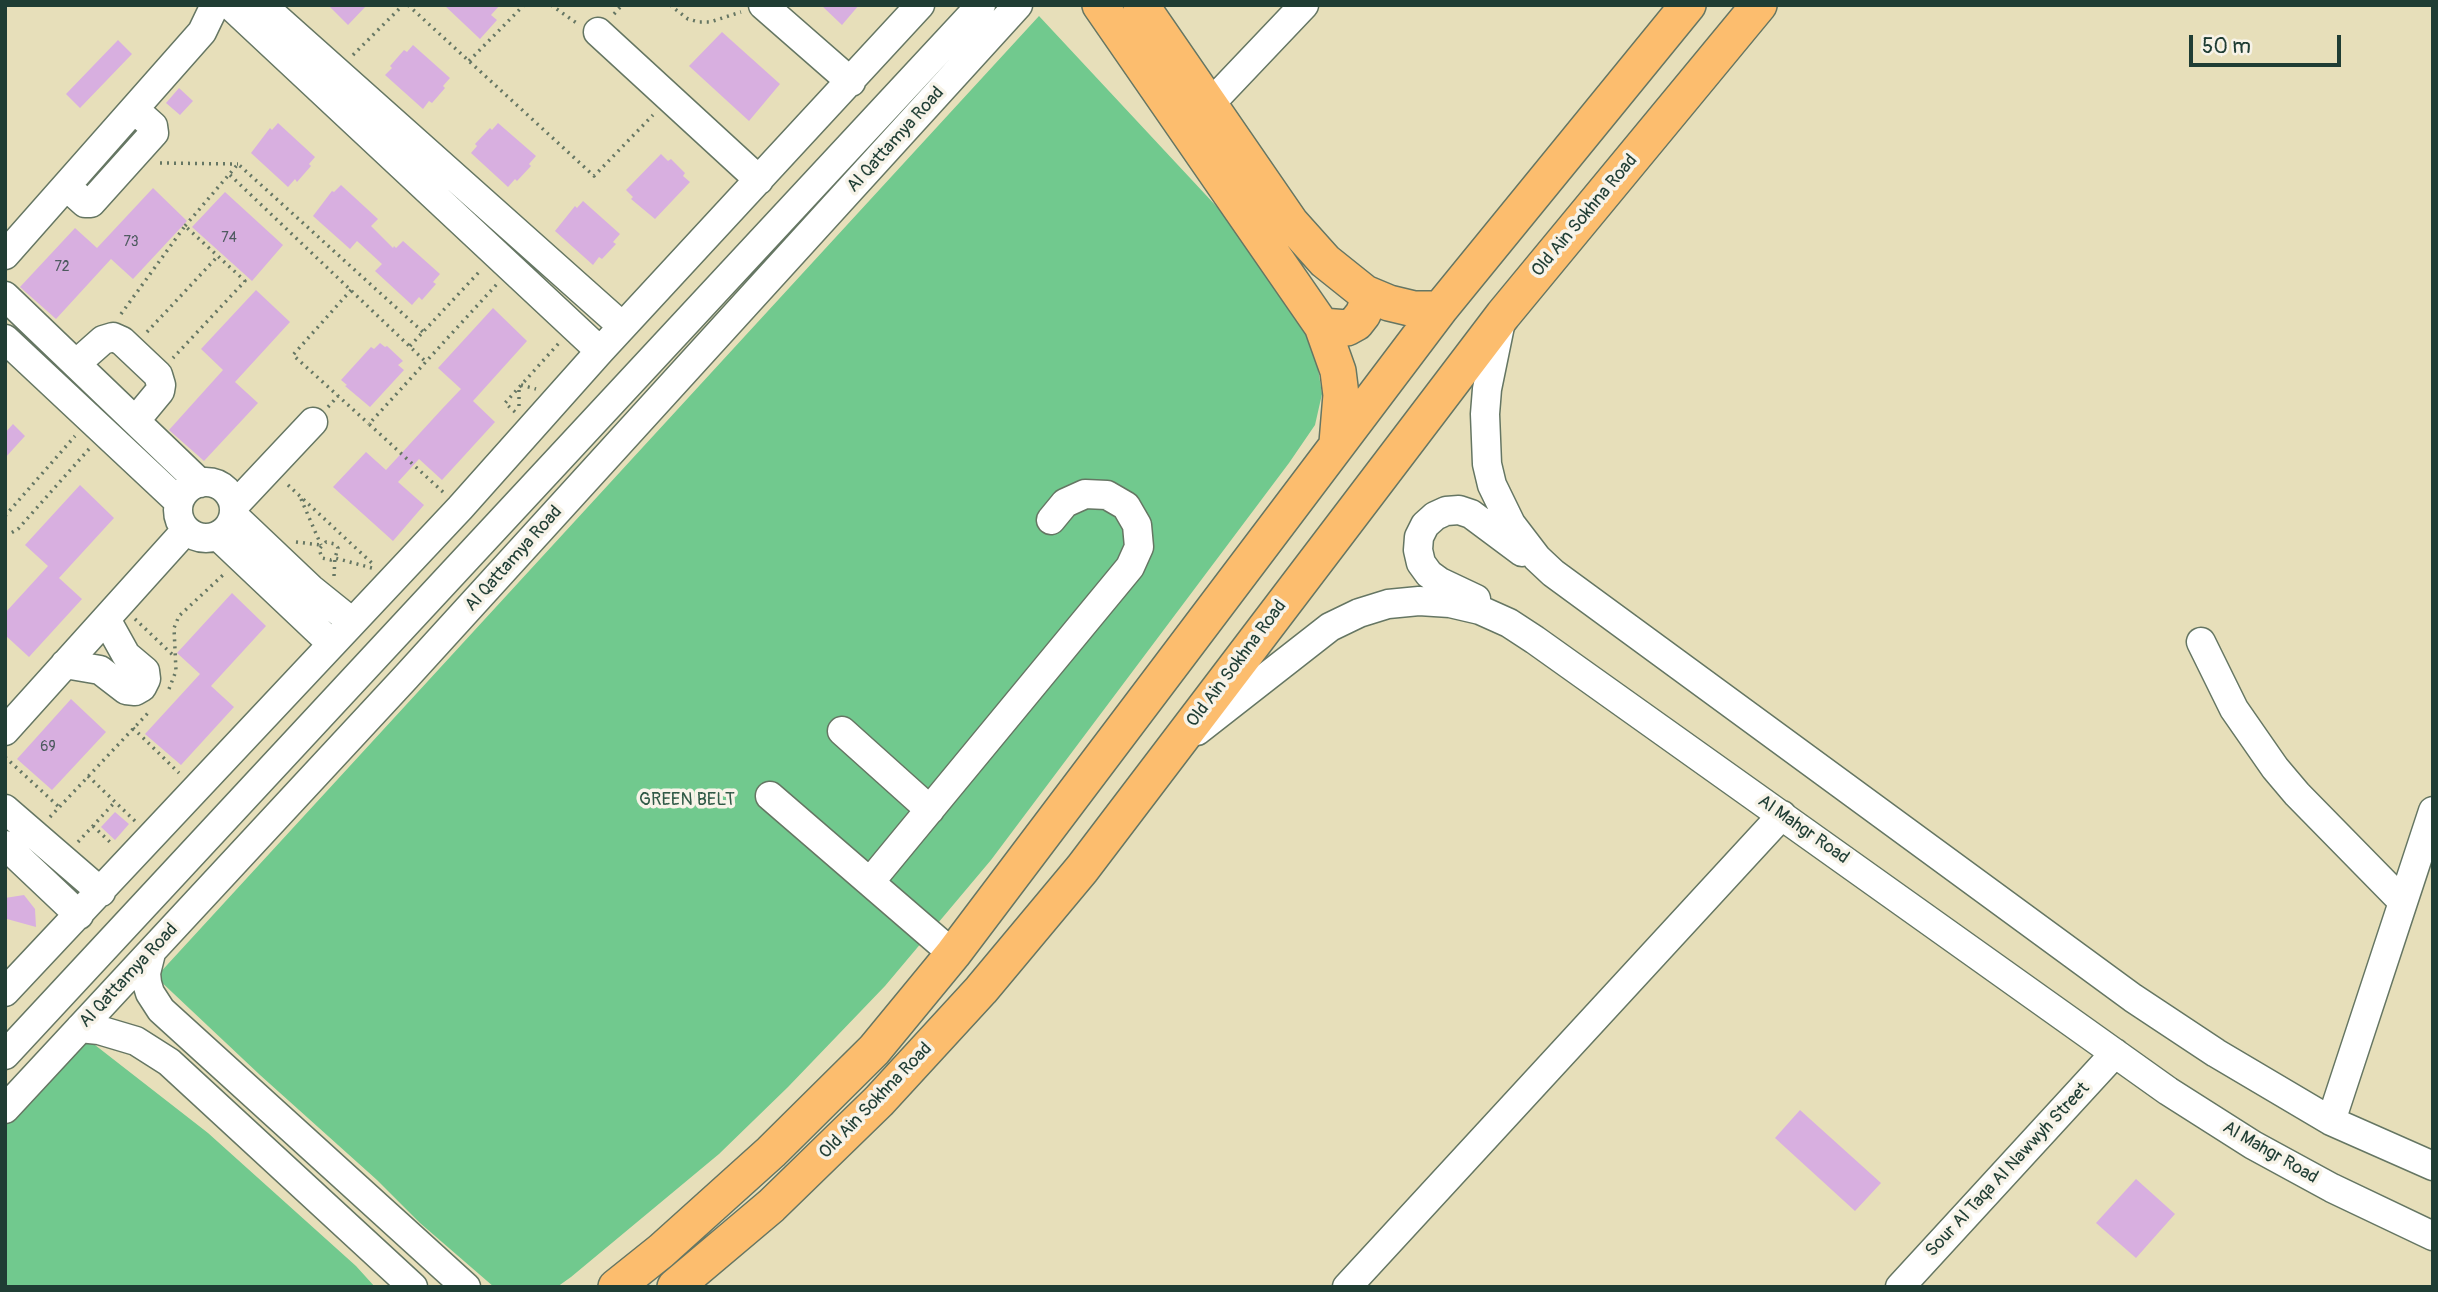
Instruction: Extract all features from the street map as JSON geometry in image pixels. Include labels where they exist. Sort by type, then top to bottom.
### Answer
[{"type":"main road","points":[[1100,5],[1322,326],[1338,371],[1341,395],[1337,443]]},
{"type":"main road","points":[[1142,5],[1307,242],[1365,293],[1402,306],[1440,309]]},
{"type":"main road","points":[[616,1287],[661,1251],[771,1152],[874,1050],[953,954],[1440,309],[1688,5]]},
{"type":"main road","name":"Old Ain Sokhna Road","points":[[675,1287],[771,1206],[888,1091],[981,990],[1082,869],[1503,315],[1759,5]]},
{"type":"main road","points":[[1322,326],[1347,328],[1356,323],[1367,304],[1365,293]]},
{"type":"street","points":[[763,5],[851,82]]},
{"type":"street","points":[[5,992],[460,508],[622,326],[920,5]]},
{"type":"street","name":"Al Qattamya Road","points":[[5,1055],[981,5]]},
{"type":"street","name":"Al Qattamya Road","points":[[5,1109],[406,677],[1018,5]]},
{"type":"street","points":[[1210,104],[1304,5]]},
{"type":"street","points":[[238,7],[337,72],[622,326]]},
{"type":"street","points":[[5,255],[202,32],[238,7]]},
{"type":"street","points":[[238,7],[600,351]]},
{"type":"street","points":[[598,32],[759,180]]},
{"type":"street","points":[[879,52],[911,82]]},
{"type":"street","points":[[66,186],[85,203],[91,203],[154,133],[153,126],[134,109]]},
{"type":"street","points":[[5,296],[200,483]]},
{"type":"street","points":[[1503,315],[1487,389],[1487,464],[1492,485],[1511,524],[1537,558],[1553,573]]},
{"type":"street","points":[[5,339],[179,502]]},
{"type":"street","points":[[77,363],[103,341],[122,343],[158,375],[160,391],[136,420]]},
{"type":"street","points":[[313,422],[270,468],[229,519],[198,537],[186,530],[178,514],[179,502],[187,490],[200,483],[222,487],[232,499],[229,519],[331,643]]},
{"type":"street","points":[[870,882],[1130,567],[1139,547],[1137,525],[1126,506],[1107,495],[1085,494],[1065,503],[1051,520]]},
{"type":"street","points":[[1509,622],[1476,599],[1429,574],[1421,563],[1419,537],[1425,525],[1435,516],[1446,511],[1459,510],[1471,514],[2133,998],[2216,1053],[2330,1121],[2433,1166]]},
{"type":"street","points":[[229,519],[352,622]]},
{"type":"street","points":[[5,731],[186,530]]},
{"type":"street","name":"Al Mahgr Road","points":[[1170,752],[1322,634],[1359,613],[1388,604],[1419,601],[1450,603],[1480,610],[1509,622],[2168,1091],[2253,1145],[2332,1188],[2433,1236]]},
{"type":"street","points":[[65,664],[100,670],[126,690],[135,691],[142,687],[146,679],[145,671],[126,655],[112,612]]},
{"type":"street","points":[[2201,642],[2234,709],[2275,768],[2402,901]]},
{"type":"street","points":[[379,650],[406,677]]},
{"type":"street","points":[[842,731],[930,810]]},
{"type":"street","points":[[770,796],[953,954]]},
{"type":"street","points":[[5,809],[101,892]]},
{"type":"street","points":[[2330,1121],[2433,811]]},
{"type":"street","points":[[1347,1287],[1782,815]]},
{"type":"street","points":[[5,845],[79,915]]},
{"type":"street","points":[[151,953],[146,973],[147,983],[149,993],[160,1010],[466,1287]]},
{"type":"street","points":[[136,1041],[133,1027],[140,1014],[146,1010],[160,1010]]},
{"type":"street","points":[[80,1028],[99,1030],[136,1041],[169,1062],[413,1287]]},
{"type":"street","name":"Sour Al Taqa Al Nawwyh Street","points":[[1900,1287],[2115,1053]]},
{"type":"path","points":[[337,72],[403,5]]},
{"type":"path","points":[[408,5],[594,176],[669,97]]},
{"type":"path","points":[[469,61],[524,5]]},
{"type":"path","points":[[551,5],[565,17],[598,32]]},
{"type":"path","points":[[670,5],[688,19],[699,22],[710,22],[763,5]]},
{"type":"path","points":[[127,162],[239,164],[423,332]]},
{"type":"path","points":[[122,343],[125,307],[185,226],[239,164]]},
{"type":"path","points":[[230,174],[426,362]]},
{"type":"path","points":[[158,375],[245,281],[185,226]]},
{"type":"path","points":[[122,343],[218,256]]},
{"type":"path","points":[[410,346],[504,261]]},
{"type":"path","points":[[369,424],[426,362],[504,261]]},
{"type":"path","points":[[351,290],[293,355],[460,508]]},
{"type":"path","points":[[519,388],[519,416],[505,403],[573,326]]},
{"type":"path","points":[[5,516],[97,425]]},
{"type":"path","points":[[5,533],[18,529],[97,425]]},
{"type":"path","points":[[270,468],[380,570],[335,558],[326,561],[322,558],[319,554],[321,545],[299,495]]},
{"type":"path","points":[[321,545],[326,542],[335,544],[345,538]]},
{"type":"path","points":[[335,544],[338,548],[335,558]]},
{"type":"path","points":[[112,612],[176,659]]},
{"type":"path","points":[[133,728],[196,790]]},
{"type":"path","points":[[5,757],[59,807]]},
{"type":"path","points":[[88,776],[152,837]]},
{"type":"path","points":[[63,859],[115,802]]},
{"type":"green space","name":"GREEN BELT","points":[[1039,16],[1287,282],[1317,362],[1322,394],[1315,425],[991,860],[885,986],[719,1154],[571,1277],[557,1287],[494,1287],[420,1223],[377,1180],[156,977]]},
{"type":"green space","points":[[86,1038],[208,1133],[356,1266],[375,1287],[5,1287],[5,1124]]},
{"type":"building","points":[[328,5],[367,5],[348,25]]},
{"type":"building","points":[[444,5],[500,5],[491,15],[497,20],[480,39]]},
{"type":"building","points":[[821,5],[859,5],[842,25]]},
{"type":"building","points":[[722,32],[780,84],[749,121],[689,66]]},
{"type":"building","points":[[118,40],[132,54],[80,108],[66,94]]},
{"type":"building","points":[[413,45],[450,78],[432,103],[429,101],[423,109],[385,75],[404,50],[407,52]]},
{"type":"building","points":[[179,88],[193,101],[180,115],[166,103]]},
{"type":"building","points":[[278,123],[315,157],[297,182],[295,179],[288,187],[251,153],[270,128],[272,130]]},
{"type":"building","points":[[498,123],[536,156],[529,164],[531,166],[508,187],[471,153],[477,146],[475,144]]},
{"type":"building","points":[[661,154],[668,161],[671,159],[690,182],[655,219],[631,199],[633,197],[626,190]]},
{"type":"building","points":[[341,185],[378,219],[371,226],[393,248],[403,241],[440,274],[433,282],[436,284],[422,300],[419,297],[412,305],[375,271],[382,264],[357,241],[350,249],[313,216],[332,191]]},
{"type":"building","points":[[153,188],[187,221],[133,279],[111,259],[56,319],[20,287],[75,228],[97,248]]},
{"type":"building","points":[[225,192],[283,245],[252,281],[192,227]]},
{"type":"building","points":[[583,201],[620,234],[613,242],[616,244],[593,265],[555,231],[575,206],[577,208]]},
{"type":"building","points":[[256,290],[290,322],[235,382],[258,403],[204,461],[169,430],[223,370],[201,349]]},
{"type":"building","points":[[493,308],[527,341],[473,401],[495,422],[442,480],[419,459],[398,482],[424,505],[393,541],[333,487],[366,452],[386,470],[461,389],[438,368]]},
{"type":"building","points":[[380,343],[403,361],[398,365],[404,370],[370,407],[341,380],[371,347],[374,349]]},
{"type":"building","points":[[13,424],[25,436],[5,458],[5,433]]},
{"type":"building","points":[[80,485],[114,518],[59,578],[82,599],[29,657],[5,635],[5,613],[48,566],[25,545]]},
{"type":"building","points":[[232,593],[266,626],[211,686],[234,707],[181,765],[145,734],[200,674],[177,653]]},
{"type":"building","points":[[71,699],[106,732],[52,790],[17,759]]},
{"type":"building","points":[[115,812],[129,824],[115,840],[101,827]]},
{"type":"building","points":[[24,895],[35,909],[36,927],[7,919],[5,898]]},
{"type":"building","points":[[1800,1110],[1881,1183],[1855,1211],[1775,1138]]},
{"type":"building","points":[[2136,1179],[2175,1214],[2136,1258],[2096,1223]]}]
